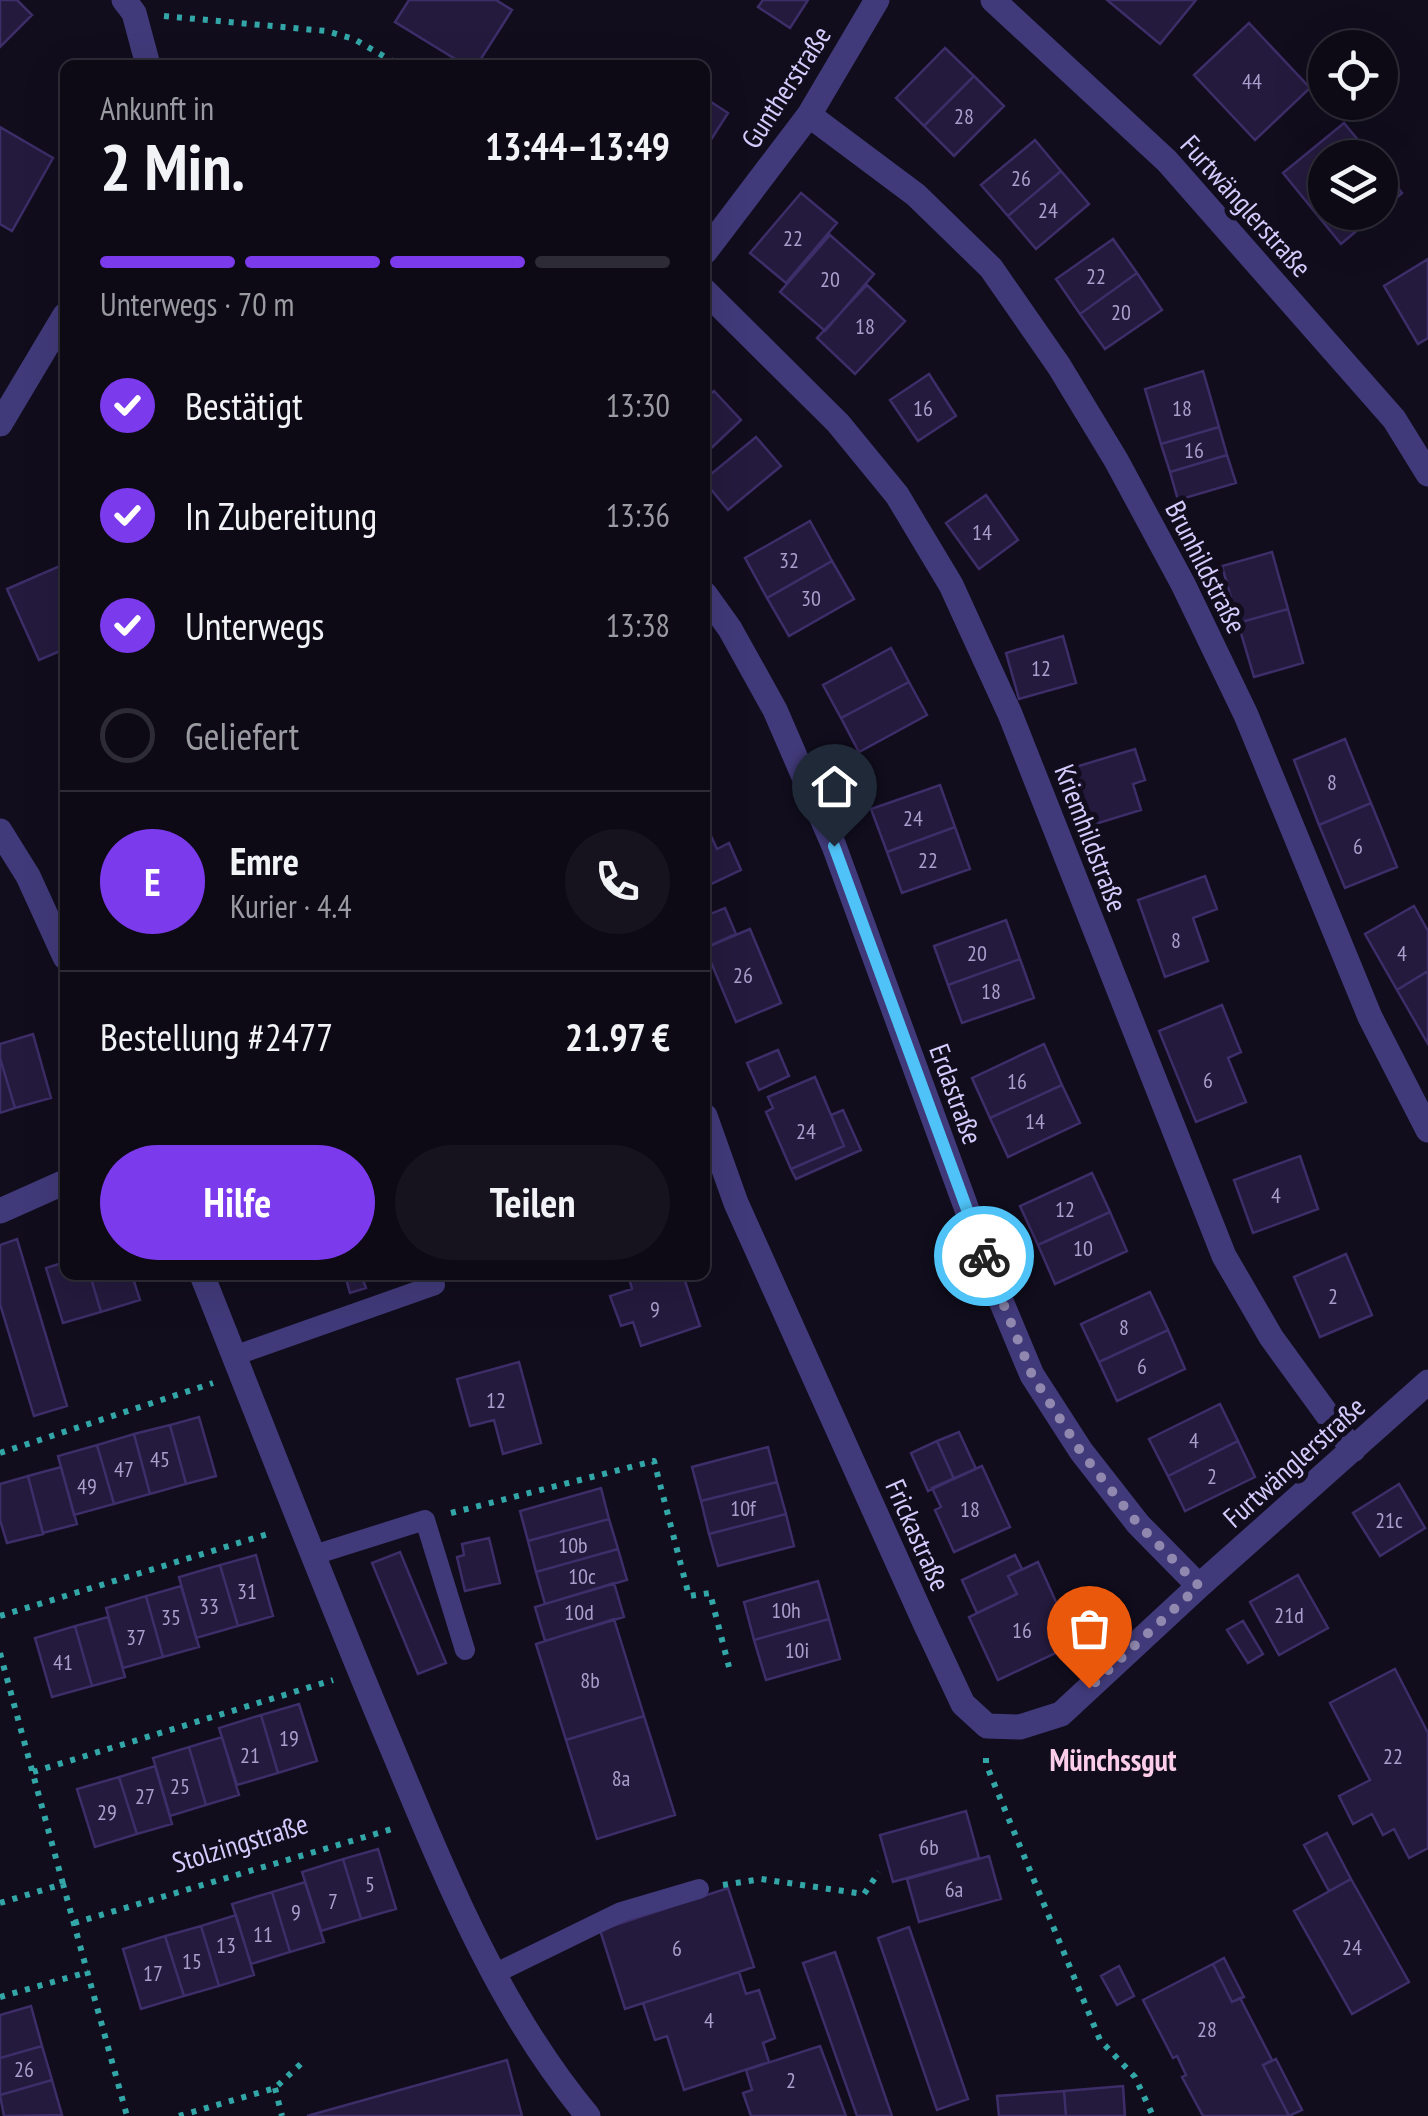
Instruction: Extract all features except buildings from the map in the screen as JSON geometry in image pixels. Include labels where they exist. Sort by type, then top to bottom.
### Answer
[{"type":"street","name":"Guntherstraße","points":[[710,245],[809,116],[877,0]]},
{"type":"street","name":"Furtwänglerstraße","points":[[993,0],[1168,160],[1394,419],[1428,474]]},
{"type":"street","points":[[129,6],[146,60]]},
{"type":"street","name":"Brunhildstraße","points":[[809,116],[916,195],[990,268],[1059,366],[1116,460],[1191,601],[1246,715],[1370,1017],[1428,1130]]},
{"type":"street","name":"Kriemhildstraße","points":[[710,296],[850,437],[897,495],[951,585],[1010,714],[1224,1256],[1271,1337],[1354,1450]]},
{"type":"street","points":[[0,424],[60,322]]},
{"type":"street","name":"Erdastraße","points":[[710,601],[775,710],[834,846],[996,1289],[1032,1375],[1081,1452],[1138,1524],[1199,1586]]},
{"type":"street","points":[[0,830],[28,876],[60,946]]},
{"type":"street","name":"Frickastraße","points":[[710,1130],[736,1203],[925,1623],[963,1704],[987,1726]]},
{"type":"street","points":[[0,1211],[60,1184]]},
{"type":"street","points":[[204,1280],[422,1820],[494,1974],[529,2036],[588,2116]]},
{"type":"street","name":"Furtwänglerstraße","points":[[1199,1586],[1428,1382]]},
{"type":"street","points":[[987,1726],[1020,1727],[1062,1714],[1199,1586]]},
{"type":"lane","points":[[238,1365],[435,1286]]},
{"type":"lane","points":[[314,1554],[425,1520],[465,1650]]},
{"type":"lane","points":[[494,1974],[622,1912],[699,1889]]},
{"type":"path","points":[[129,6],[326,31],[354,38],[391,60]]},
{"type":"path","points":[[0,1452],[238,1365]]},
{"type":"path","points":[[425,1520],[654,1462],[688,1596],[710,1593],[730,1667]]},
{"type":"path","points":[[0,1616],[302,1524]]},
{"type":"path","points":[[0,1653],[127,2116]]},
{"type":"path","points":[[32,1772],[360,1672]]},
{"type":"path","points":[[987,1726],[986,1764],[1100,2040],[1135,2076],[1153,2116]]},
{"type":"path","name":"Stolzingstraße","points":[[74,1924],[422,1820]]},
{"type":"path","points":[[699,1889],[761,1878],[864,1894],[879,1872]]},
{"type":"path","points":[[0,1903],[64,1884]]},
{"type":"path","points":[[0,1997],[88,1972]]},
{"type":"path","points":[[179,2116],[275,2088],[304,2061]]},
{"type":"path","points":[[275,2088],[282,2116]]},
{"type":"way so far","points":[[984,1256],[1032,1375],[1081,1452],[1138,1524],[1199,1586],[1089,1688]]},
{"type":"district","name":"Münchssgut","points":[[1113,1761]]},
{"type":"route","points":[[834,846],[984,1256]]}]
